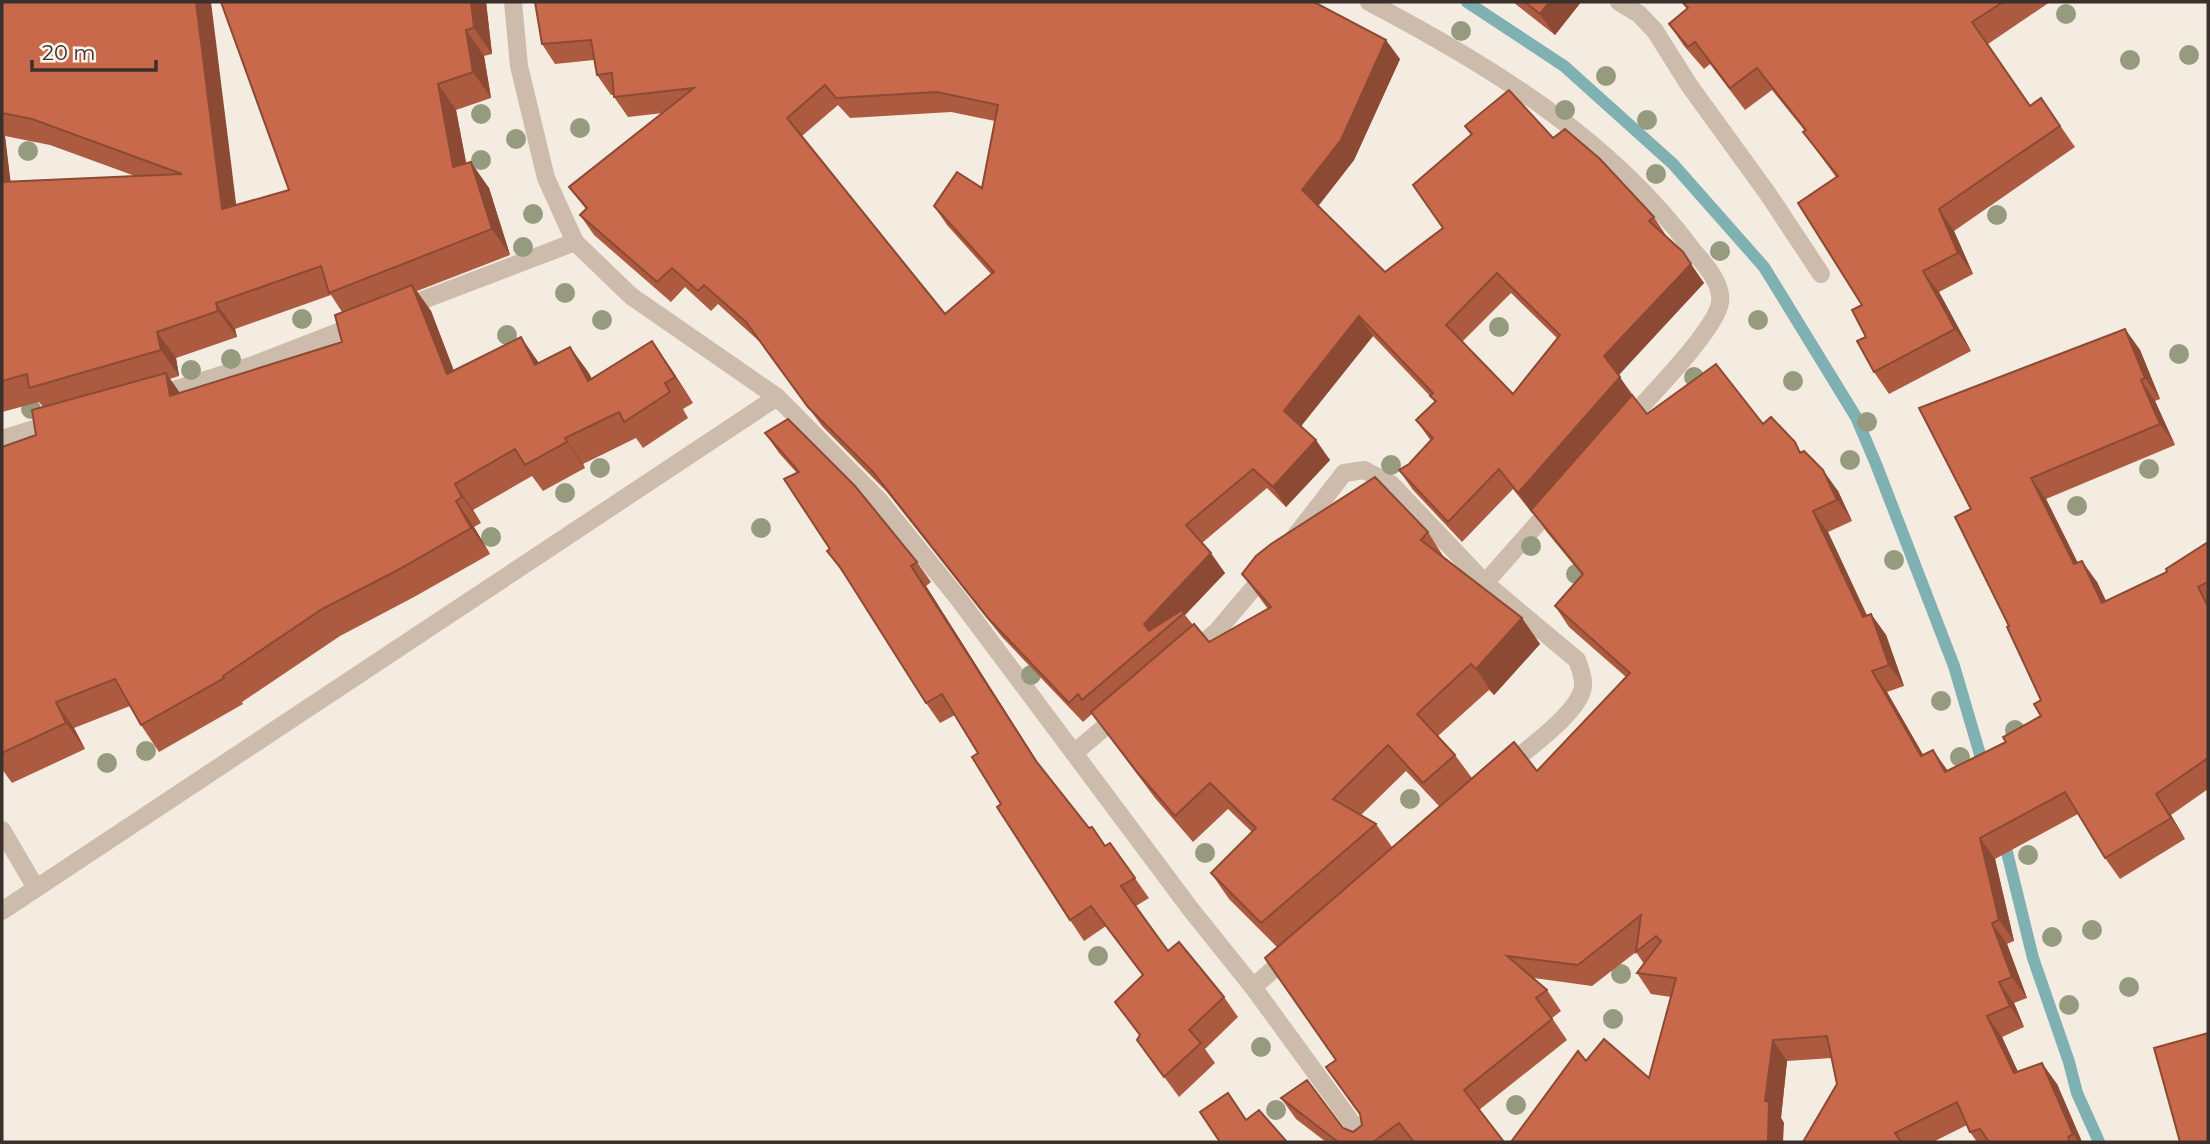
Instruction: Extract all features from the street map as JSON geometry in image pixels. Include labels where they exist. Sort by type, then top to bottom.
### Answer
[{"type":"street","points":[[513,2],[519,66],[546,178],[575,242],[631,296],[777,397],[878,499],[958,598],[1192,911],[1253,987],[1366,1142]]},
{"type":"street","points":[[1369,2],[1423,30],[1541,103],[1621,169],[1680,233],[1717,282],[1720,303],[1704,334],[1613,438]]},
{"type":"street","points":[[1619,2],[1639,14],[1655,31],[1689,85],[1768,194],[1821,274]]},
{"type":"street","points":[[143,399],[253,365],[575,242]]},
{"type":"street","points":[[2,911],[777,397]]},
{"type":"street","points":[[2,439],[67,419]]},
{"type":"street","points":[[1176,666],[1217,631],[1257,586],[1344,473],[1364,470],[1391,484],[1485,583],[1577,660],[1583,676],[1583,689],[1572,710],[1490,781]]},
{"type":"street","points":[[1485,583],[1567,490]]},
{"type":"street","points":[[1074,753],[1135,701]]},
{"type":"street","points":[[2,830],[36,888]]},
{"type":"street","points":[[1253,987],[1305,943]]},
{"type":"building","points":[[2,2],[196,2],[222,209],[289,190],[221,2],[471,2],[474,28],[466,30],[473,72],[438,84],[453,167],[471,162],[492,229],[329,293],[321,266],[216,303],[218,311],[157,332],[161,350],[29,388],[27,374],[2,381],[2,182],[182,174],[32,119],[2,113]]},
{"type":"building","points":[[535,2],[1314,2],[1386,40],[1341,140],[1302,190],[1385,272],[1443,228],[1413,185],[1472,134],[1465,126],[1509,90],[1553,138],[1565,129],[1600,159],[1654,217],[1649,221],[1683,252],[1691,264],[1604,356],[1620,377],[1518,493],[1499,469],[1448,522],[1399,470],[1409,464],[1433,438],[1416,420],[1436,401],[1430,396],[1433,393],[1359,316],[1284,411],[1316,440],[1273,487],[1253,469],[1186,525],[1211,553],[1144,624],[1149,631],[1182,610],[1184,613],[1082,700],[1078,694],[1069,703],[988,618],[873,472],[808,407],[746,322],[704,285],[698,291],[672,268],[657,282],[580,215],[587,208],[569,187],[694,88],[614,97],[612,73],[597,75],[591,40],[542,44]],"holes":[[[825,85],[836,98],[937,92],[998,105],[982,188],[957,172],[934,206],[994,272],[945,314],[787,118]],[[1497,273],[1560,335],[1513,394],[1446,325]]]},
{"type":"building","points":[[1525,2],[1549,2],[1540,14]]},
{"type":"building","points":[[1683,2],[2003,2],[1972,22],[2030,106],[2041,98],[2060,126],[1939,209],[1958,253],[1923,271],[1955,329],[1874,372],[1857,341],[1866,337],[1852,310],[1862,305],[1798,203],[1838,176],[1757,68],[1730,88],[1695,42],[1688,47],[1669,24],[1688,8]]},
{"type":"building","points":[[412,285],[447,374],[521,337],[535,365],[570,347],[588,381],[652,341],[675,377],[665,383],[670,392],[624,422],[619,412],[565,438],[567,442],[525,465],[515,449],[455,484],[462,497],[456,501],[471,528],[322,609],[223,676],[224,678],[141,725],[115,679],[56,702],[66,723],[2,753],[2,447],[36,435],[32,410],[166,373],[170,396],[342,342],[335,315]]},
{"type":"building","points":[[2125,329],[2145,378],[2141,380],[2160,424],[2031,478],[2074,564],[2082,561],[2102,603],[2167,572],[2166,569],[2208,542],[2208,582],[2198,587],[2208,606],[2208,758],[2156,794],[2171,818],[2105,858],[2065,792],[1980,838],[1999,920],[1992,923],[2012,977],[1999,982],[2010,1006],[1987,1016],[2014,1073],[2042,1063],[2073,1134],[2068,1137],[2070,1142],[1989,1142],[1980,1129],[1970,1132],[1957,1102],[1895,1133],[1901,1142],[1803,1142],[1837,1084],[1827,1036],[1773,1040],[1765,1101],[1769,1102],[1768,1142],[1511,1142],[1578,1051],[1586,1061],[1604,1039],[1649,1078],[1676,978],[1637,973],[1661,941],[1656,936],[1636,952],[1641,915],[1578,965],[1507,956],[1547,990],[1536,998],[1552,1019],[1464,1090],[1504,1142],[1414,1142],[1399,1123],[1373,1142],[1338,1142],[1281,1098],[1307,1080],[1343,1128],[1353,1132],[1362,1125],[1360,1114],[1326,1067],[1336,1060],[1265,958],[1514,742],[1537,771],[1630,673],[1555,606],[1583,574],[1531,510],[1632,395],[1647,414],[1716,364],[1763,424],[1771,417],[1795,442],[1800,453],[1804,451],[1823,470],[1837,500],[1813,511],[1863,617],[1871,614],[1889,665],[1872,671],[1921,756],[1933,750],[1945,772],[2006,742],[2003,737],[2041,716],[2034,704],[2041,700],[2007,627],[2009,626],[1955,517],[1971,509],[1919,408]]},
{"type":"building","points":[[788,419],[855,486],[917,562],[911,566],[1036,761],[1105,846],[1110,843],[1135,878],[1121,886],[1168,951],[1179,942],[1224,997],[1189,1030],[1201,1043],[1164,1077],[1137,1040],[1140,1035],[1115,1002],[1143,975],[1091,906],[1070,920],[997,807],[1001,804],[972,757],[978,753],[942,694],[926,703],[840,567],[827,551],[830,549],[784,479],[799,472],[765,433]]},
{"type":"building","points":[[1375,477],[1428,532],[1421,540],[1522,618],[1476,669],[1471,664],[1417,714],[1455,755],[1423,783],[1388,745],[1333,799],[1376,824],[1261,923],[1211,873],[1256,828],[1210,783],[1175,816],[1091,712],[1194,624],[1209,642],[1271,607],[1242,574],[1256,556]]},
{"type":"building","points":[[2208,1033],[2208,1142],[2180,1142],[2154,1048]]},
{"type":"building","points":[[1228,1093],[1246,1120],[1259,1110],[1287,1142],[1220,1142],[1200,1112]]},
{"type":"waterway","points":[[1467,2],[1564,66],[1673,164],[1764,267],[1856,417],[1954,666],[1984,768]]},
{"type":"waterway","points":[[2003,836],[2033,958],[2077,1093],[2099,1142]]}]
